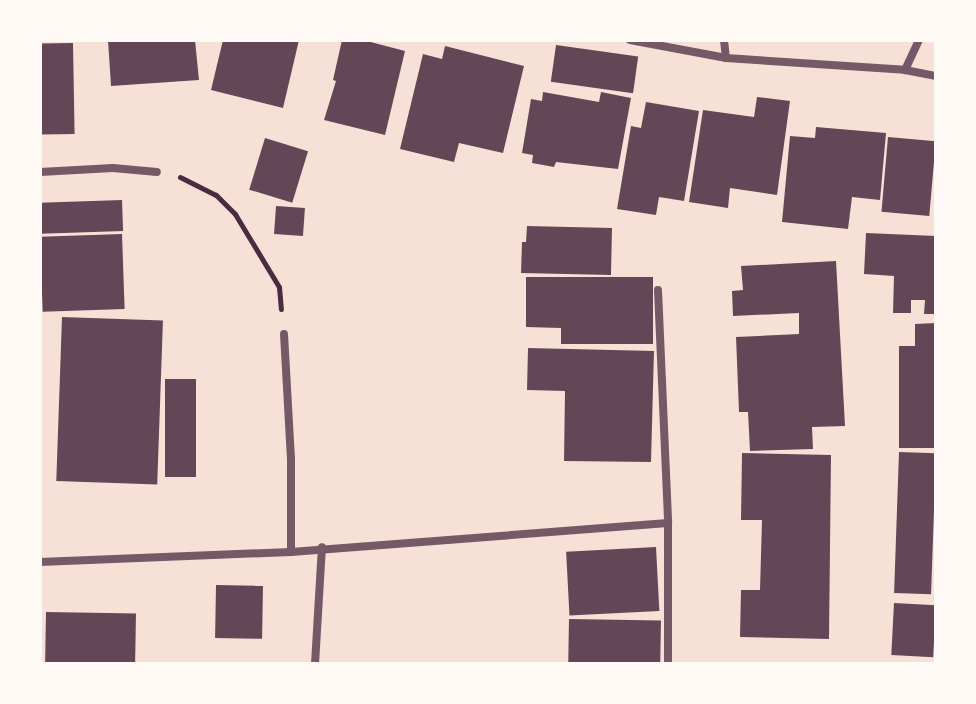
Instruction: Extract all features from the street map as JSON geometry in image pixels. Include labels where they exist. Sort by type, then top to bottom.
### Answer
[{"type":"street","points":[[630,40],[726,58],[905,70],[936,76]]},
{"type":"street","points":[[724,40],[726,58]]},
{"type":"street","points":[[905,70],[919,40]]},
{"type":"street","points":[[40,172],[113,168],[157,172]]},
{"type":"street","points":[[658,290],[668,523],[668,664]]},
{"type":"street","points":[[284,334],[291,459],[291,552]]},
{"type":"street","points":[[40,562],[291,552],[322,547],[668,523]]},
{"type":"street","points":[[315,664],[322,547]]},
{"type":"path","points":[[157,172],[193,182],[216,195],[235,214],[279,287],[284,334]]},
{"type":"building","points":[[108,40],[195,40],[199,80],[111,86]]},
{"type":"building","points":[[223,40],[299,40],[283,108],[211,90]]},
{"type":"building","points":[[342,40],[363,40],[405,51],[385,135],[324,120],[336,81],[333,80]]},
{"type":"building","points":[[73,43],[75,134],[42,135],[40,44]]},
{"type":"building","points":[[556,45],[638,57],[633,93],[551,82]]},
{"type":"building","points":[[445,46],[524,66],[503,153],[459,143],[454,162],[400,149],[423,54],[442,59]]},
{"type":"building","points":[[543,92],[599,102],[601,92],[631,98],[618,169],[556,162],[554,167],[532,163],[533,155],[522,153],[531,99],[542,101]]},
{"type":"building","points":[[757,97],[790,101],[777,195],[730,188],[728,208],[689,202],[703,110],[754,117]]},
{"type":"building","points":[[646,102],[699,111],[684,201],[659,197],[656,215],[617,209],[631,126],[641,128]]},
{"type":"building","points":[[816,127],[886,133],[880,200],[852,197],[848,229],[782,222],[790,136],[815,138]]},
{"type":"building","points":[[888,137],[936,141],[929,216],[881,212]]},
{"type":"building","points":[[265,138],[308,151],[292,203],[249,190]]},
{"type":"building","points":[[122,200],[123,231],[41,234],[40,203]]},
{"type":"building","points":[[276,206],[305,208],[303,236],[274,234]]},
{"type":"building","points":[[527,226],[612,228],[611,275],[521,273],[522,242],[526,242]]},
{"type":"building","points":[[866,233],[936,236],[936,314],[924,314],[925,300],[911,300],[911,313],[893,313],[894,276],[864,274]]},
{"type":"building","points":[[122,234],[125,309],[43,312],[40,237]]},
{"type":"building","points":[[836,261],[845,426],[812,427],[813,449],[750,451],[748,412],[739,412],[736,337],[799,334],[799,313],[733,316],[732,291],[743,290],[741,266]]},
{"type":"building","points":[[526,277],[653,277],[653,344],[561,344],[561,328],[526,327]]},
{"type":"building","points":[[62,317],[163,321],[157,484],[56,481]]},
{"type":"building","points":[[936,323],[936,448],[899,448],[899,346],[915,346],[915,324]]},
{"type":"building","points":[[528,348],[654,351],[651,462],[564,461],[565,391],[527,390]]},
{"type":"building","points":[[165,379],[196,379],[196,477],[165,477]]},
{"type":"building","points":[[899,452],[936,453],[931,594],[894,593]]},
{"type":"building","points":[[742,453],[831,455],[829,639],[740,637],[741,590],[760,590],[762,520],[741,520]]},
{"type":"building","points":[[656,547],[659,611],[569,616],[566,552]]},
{"type":"building","points":[[216,585],[263,586],[262,639],[215,638]]},
{"type":"building","points":[[894,603],[936,605],[933,657],[891,655]]},
{"type":"building","points":[[46,612],[136,614],[135,664],[45,664]]},
{"type":"building","points":[[569,619],[661,621],[660,664],[568,664]]}]
